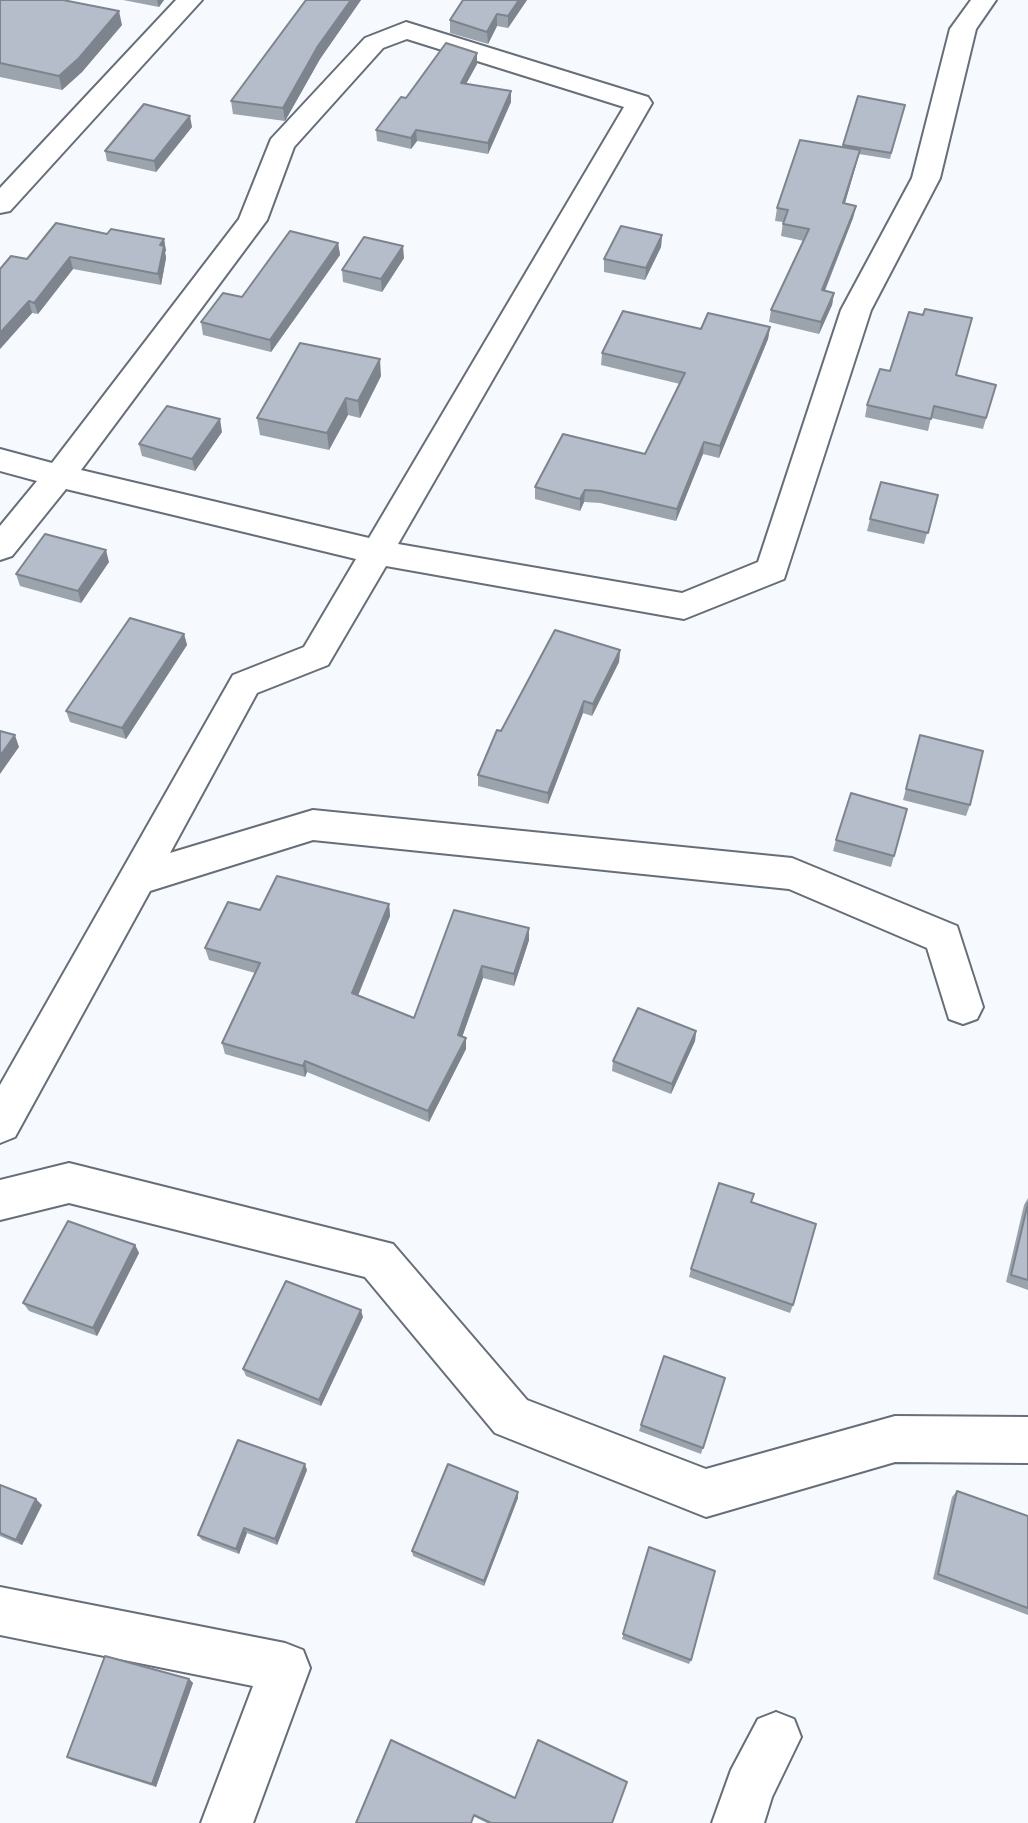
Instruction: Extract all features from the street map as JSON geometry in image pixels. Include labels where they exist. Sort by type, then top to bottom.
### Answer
[{"type":"street","points":[[0,205],[190,0]]},
{"type":"street","points":[[0,460],[377,552],[684,606],[772,570],[856,310],[926,178],[963,29],[985,0]]},
{"type":"street","points":[[0,548],[253,220],[281,145],[374,43],[406,30],[639,103],[316,656],[245,684],[0,1124]]},
{"type":"street","points":[[136,879],[313,825],[514,848],[792,874],[943,939],[963,1007]]},
{"type":"street","points":[[0,1200],[69,1182],[378,1259],[511,1417],[706,1493],[895,1438],[1028,1440]]},
{"type":"street","points":[[0,1611],[285,1668],[227,1823]]},
{"type":"street","points":[[738,1823],[749,1788],[776,1737]]},
{"type":"building","points":[[0,0],[63,0],[119,11],[79,58],[59,76],[0,63]]},
{"type":"building","points":[[306,0],[351,0],[318,46],[283,108],[231,101]]},
{"type":"building","points":[[463,0],[519,0],[508,16],[497,14],[487,32],[450,20]]},
{"type":"building","points":[[446,43],[477,53],[461,83],[511,91],[488,143],[416,130],[411,138],[376,130],[401,97],[406,98]]},
{"type":"building","points":[[858,96],[905,105],[891,153],[843,145]]},
{"type":"building","points":[[144,104],[190,116],[154,161],[105,151]]},
{"type":"building","points":[[800,140],[860,150],[843,203],[856,206],[822,290],[834,293],[821,322],[771,310],[809,229],[783,224],[788,210],[777,208]]},
{"type":"building","points":[[56,223],[107,234],[111,229],[164,239],[160,245],[164,246],[158,274],[70,257],[34,303],[29,301],[0,333],[0,269],[11,256],[27,259]]},
{"type":"building","points":[[621,226],[662,235],[646,268],[604,259]]},
{"type":"building","points":[[290,231],[338,243],[270,340],[201,322],[223,293],[242,297]]},
{"type":"building","points":[[364,237],[403,246],[381,279],[342,270]]},
{"type":"building","points":[[925,309],[972,318],[956,375],[996,385],[986,418],[934,406],[931,419],[867,405],[880,369],[890,371],[909,312],[923,315]]},
{"type":"building","points":[[623,311],[701,329],[708,313],[770,327],[720,446],[704,442],[677,509],[600,491],[585,490],[580,499],[535,487],[563,434],[645,454],[685,373],[602,353]]},
{"type":"building","points":[[300,343],[380,359],[358,401],[346,398],[327,433],[257,418]]},
{"type":"building","points":[[167,406],[220,419],[192,459],[139,444]]},
{"type":"building","points":[[881,482],[938,495],[928,533],[870,519]]},
{"type":"building","points":[[45,534],[106,550],[78,591],[16,574]]},
{"type":"building","points":[[130,618],[184,634],[122,728],[66,711]]},
{"type":"building","points":[[555,630],[620,650],[593,704],[584,701],[548,793],[478,775],[497,730],[501,731]]},
{"type":"building","points":[[0,731],[15,735],[0,756]]},
{"type":"building","points":[[920,735],[983,751],[970,805],[906,789]]},
{"type":"building","points":[[851,793],[907,809],[894,856],[836,840]]},
{"type":"building","points":[[277,876],[389,904],[352,993],[414,1018],[454,910],[529,928],[514,974],[482,966],[458,1035],[466,1038],[428,1111],[305,1061],[303,1066],[222,1043],[260,963],[205,948],[228,902],[260,910]]},
{"type":"building","points":[[638,1008],[696,1031],[672,1084],[613,1061]]},
{"type":"building","points":[[719,1183],[754,1194],[751,1202],[816,1224],[793,1305],[691,1269]]},
{"type":"building","points":[[1028,1203],[1028,1280],[1011,1275]]},
{"type":"building","points":[[68,1221],[135,1245],[93,1328],[23,1303]]},
{"type":"building","points":[[286,1281],[361,1310],[319,1400],[243,1369]]},
{"type":"building","points":[[664,1356],[725,1378],[703,1448],[641,1425]]},
{"type":"building","points":[[238,1440],[305,1464],[275,1539],[244,1528],[236,1549],[198,1535]]},
{"type":"building","points":[[448,1464],[518,1492],[484,1581],[412,1551]]},
{"type":"building","points":[[0,1485],[36,1499],[16,1540],[0,1533]]},
{"type":"building","points":[[957,1491],[1028,1516],[1028,1608],[938,1574]]},
{"type":"building","points":[[649,1547],[715,1571],[691,1660],[623,1634]]},
{"type":"building","points":[[105,1656],[189,1679],[152,1784],[67,1757]]},
{"type":"building","points":[[391,1740],[515,1798],[538,1740],[627,1782],[612,1823],[491,1823],[474,1815],[471,1823],[356,1823]]}]
